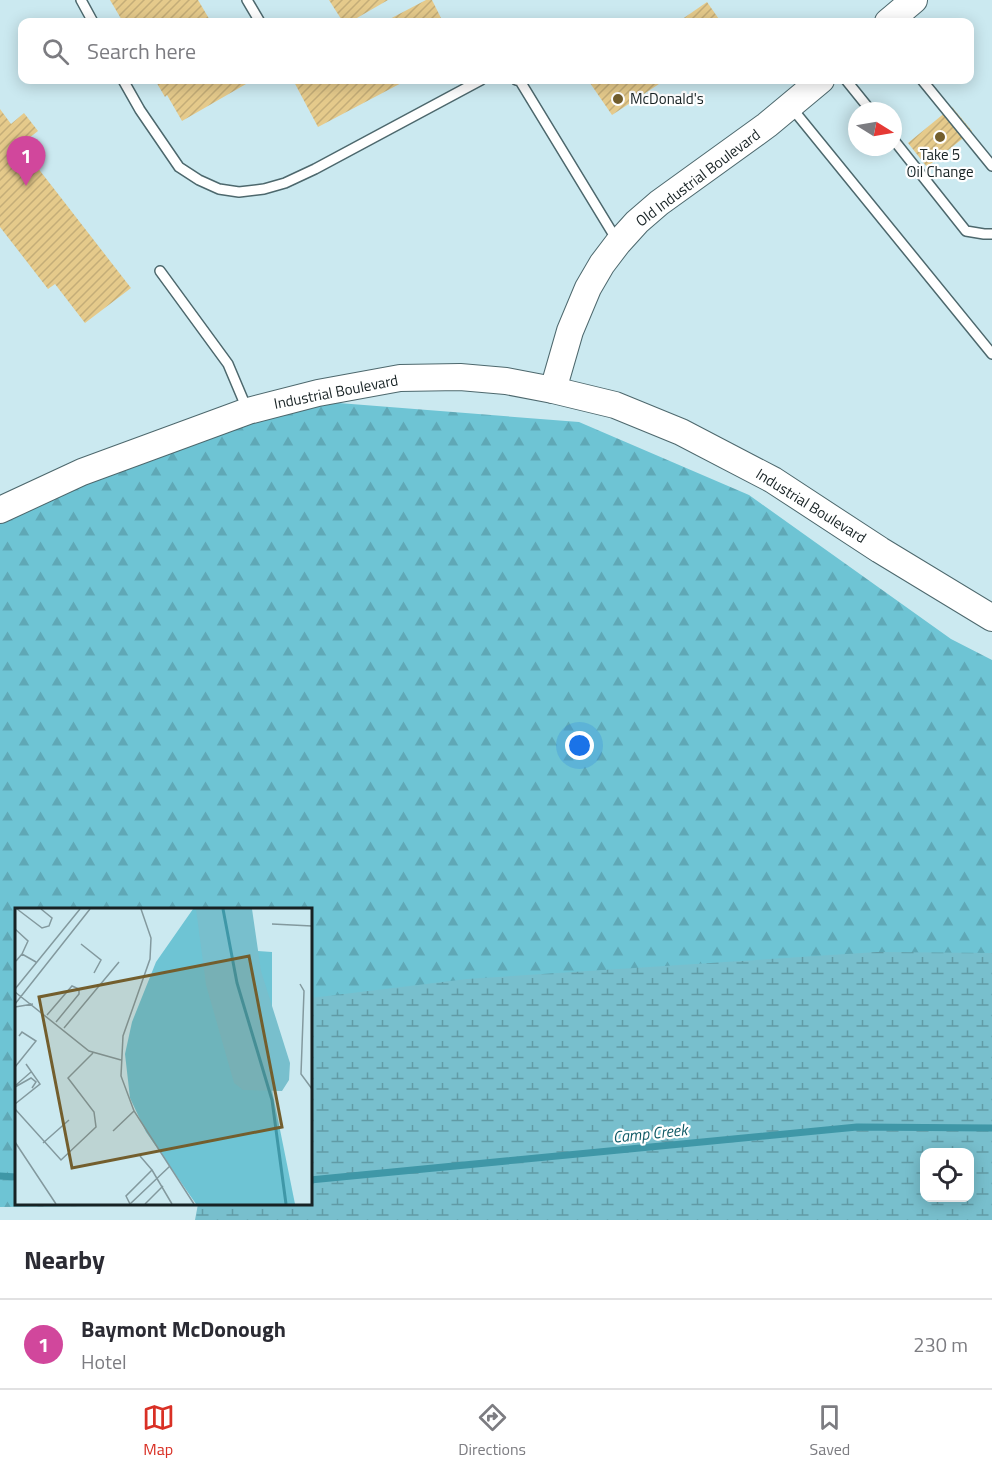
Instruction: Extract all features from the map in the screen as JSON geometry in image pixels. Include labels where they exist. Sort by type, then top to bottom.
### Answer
[{"type":"street","points":[[893,18],[914,0]]},
{"type":"street","name":"Old Industrial Boulevard","points":[[553,390],[570,331],[588,288],[618,243],[659,203],[767,125],[816,84]]},
{"type":"street","name":"Industrial Boulevard","points":[[0,510],[82,472],[248,411],[318,393],[400,378],[460,377],[506,381],[615,405],[691,437],[773,480],[880,550],[992,618]]},
{"type":"lane","points":[[81,0],[91,18]]},
{"type":"lane","points":[[247,0],[258,18]]},
{"type":"lane","points":[[125,84],[179,167],[219,189],[239,192],[264,189],[285,183],[315,170],[474,84]]},
{"type":"lane","points":[[522,84],[618,243]]},
{"type":"lane","points":[[849,84],[864,102]]},
{"type":"lane","points":[[925,84],[992,166]]},
{"type":"lane","points":[[790,106],[992,354]]},
{"type":"lane","points":[[902,150],[966,231],[992,234]]},
{"type":"lane","points":[[160,271],[228,364],[248,411]]},
{"type":"green space","points":[[326,402],[579,422],[749,495],[951,639],[992,660],[992,1220],[294,1220],[219,1205],[0,1207],[0,505],[119,453]]},
{"type":"green space","points":[[877,952],[992,953],[992,1220],[195,1220],[198,1205],[312,1205],[312,998],[467,979]]},
{"type":"building","points":[[110,0],[198,0],[209,18],[121,18]]},
{"type":"building","points":[[329,0],[388,0],[357,18],[340,18]]},
{"type":"building","points":[[426,0],[432,0],[441,18],[392,18]]},
{"type":"building","points":[[707,2],[718,18],[684,18]]},
{"type":"building","points":[[157,84],[246,84],[182,121],[167,95],[165,97]]},
{"type":"building","points":[[295,84],[399,84],[318,127]]},
{"type":"building","name":"McDonald's","points":[[591,84],[659,84],[612,115]]},
{"type":"building","name":"Take 5 Oil Change","points":[[952,107],[972,131],[927,167],[908,143]]},
{"type":"building","points":[[0,109],[11,124],[24,113],[38,131],[20,145],[131,288],[85,323],[55,284],[48,289],[0,227]]},
{"type":"waterway","name":"Camp Creek","points":[[312,1180],[857,1127],[992,1128]]},
{"type":"waterway","name":"Camp Creek","points":[[0,1176],[15,1177]]},
{"type":"place","name":"McDonald's","points":[[618,99]]},
{"type":"place","name":"Take 5 Oil Change","points":[[940,137]]},
{"type":"place","name":"Baymont McDonough","points":[[26,186]]}]
